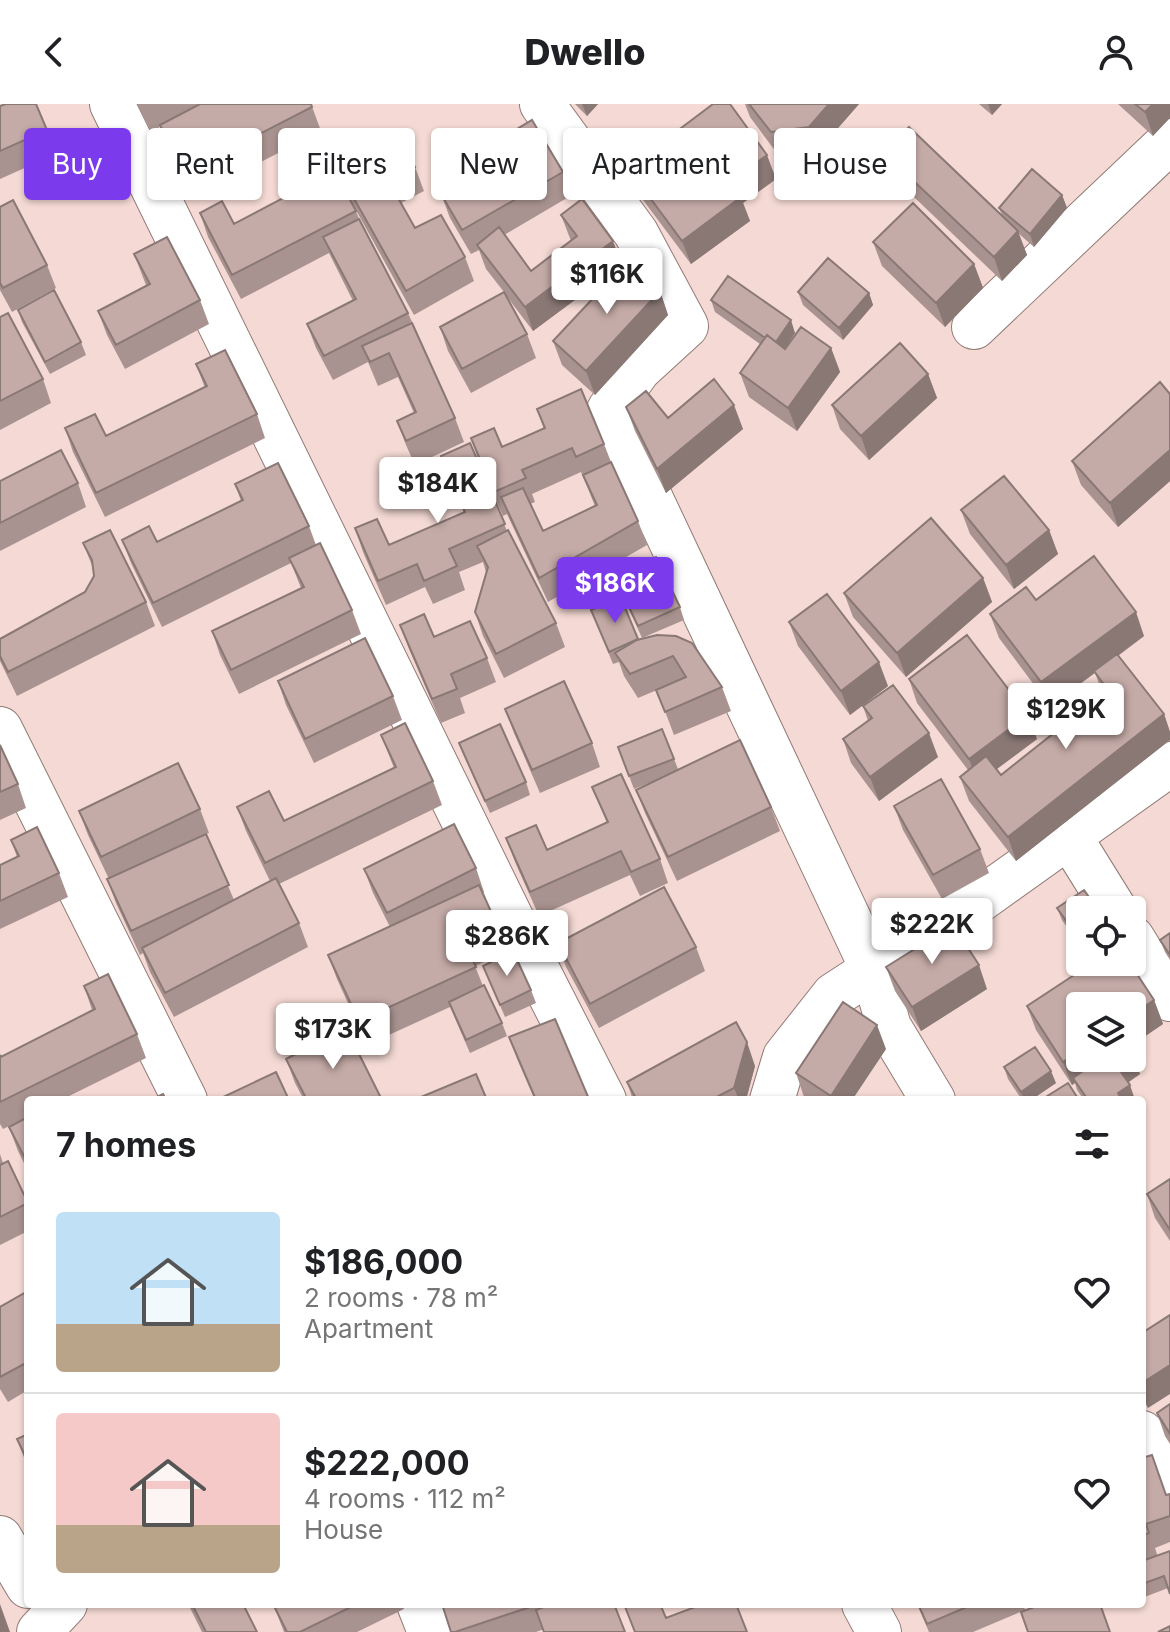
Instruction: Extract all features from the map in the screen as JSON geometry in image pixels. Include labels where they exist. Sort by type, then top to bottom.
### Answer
[{"type":"street","points":[[112,104],[522,940],[602,1096]]},
{"type":"street","points":[[542,104],[636,233],[686,326],[639,369],[609,410],[873,970],[889,1027],[931,1096]]},
{"type":"street","points":[[974,327],[1170,141]]},
{"type":"street","points":[[0,729],[183,1096]]},
{"type":"street","points":[[773,1096],[785,1057],[834,995],[974,904],[1170,764]]},
{"type":"street","points":[[1069,836],[1106,896]]},
{"type":"street","points":[[1146,960],[1170,999]]},
{"type":"street","points":[[1146,1439],[1170,1476]]},
{"type":"street","points":[[0,1538],[24,1577]]},
{"type":"street","points":[[421,1608],[430,1632]]},
{"type":"street","points":[[866,1608],[879,1632]]},
{"type":"building","points":[[36,104],[46,128],[24,128],[24,140],[0,151],[0,106]]},
{"type":"building","points":[[200,104],[311,104],[312,107],[262,133],[262,128],[162,128],[160,125]]},
{"type":"building","points":[[713,104],[730,104],[747,128],[681,128]]},
{"type":"building","points":[[749,104],[829,104],[809,127],[774,128],[771,132]]},
{"type":"building","points":[[1135,104],[1153,104],[1145,112]]},
{"type":"building","points":[[532,120],[537,128],[519,128]]},
{"type":"building","points":[[916,134],[1018,231],[994,257],[916,183]]},
{"type":"building","points":[[758,143],[767,155],[758,162]]},
{"type":"building","points":[[547,145],[563,172],[547,181]]},
{"type":"building","points":[[1032,169],[1062,195],[1030,234],[999,208]]},
{"type":"building","points":[[13,200],[47,265],[3,288],[0,283],[0,207]]},
{"type":"building","points":[[280,200],[350,200],[356,211],[232,275],[200,213],[222,201],[234,224]]},
{"type":"building","points":[[355,200],[399,200],[415,228],[441,215],[465,257],[406,291]]},
{"type":"building","points":[[444,200],[514,200],[462,230]]},
{"type":"building","points":[[583,200],[613,241],[525,307],[477,245],[499,227],[531,271],[577,236],[561,215]]},
{"type":"building","points":[[652,200],[737,200],[682,241]]},
{"type":"building","points":[[913,203],[974,264],[936,303],[873,242]]},
{"type":"building","points":[[359,219],[408,313],[324,356],[307,324],[356,299],[323,237]]},
{"type":"building","points":[[167,237],[200,300],[116,345],[98,311],[150,284],[134,254]]},
{"type":"building","points":[[828,258],[869,293],[839,328],[798,292]]},
{"type":"building","points":[[628,261],[660,291],[586,371],[553,341]]},
{"type":"building","points":[[728,276],[791,320],[776,342],[767,335],[765,338],[711,300]]},
{"type":"building","points":[[54,290],[81,342],[45,362],[18,310]]},
{"type":"building","points":[[504,292],[527,334],[462,369],[440,327]]},
{"type":"building","points":[[8,313],[43,379],[0,401],[0,317]]},
{"type":"building","points":[[412,323],[455,418],[406,441],[397,421],[416,412],[389,353],[370,362],[362,346]]},
{"type":"building","points":[[801,327],[831,348],[788,408],[740,373],[767,335],[785,349]]},
{"type":"building","points":[[900,343],[928,374],[861,436],[832,405]]},
{"type":"building","points":[[225,350],[257,414],[96,493],[65,428],[95,414],[106,436],[207,386],[196,364]]},
{"type":"building","points":[[714,379],[734,405],[657,469],[626,407],[646,391],[668,418]]},
{"type":"building","points":[[1160,382],[1170,394],[1170,450],[1110,503],[1072,461]]},
{"type":"building","points":[[581,389],[604,444],[576,457],[572,448],[522,470],[526,478],[494,492],[471,438],[494,428],[502,447],[545,428],[537,409]]},
{"type":"building","points":[[470,443],[505,524],[449,549],[457,566],[424,581],[417,564],[378,581],[355,528],[377,519],[389,545],[465,512],[441,456]]},
{"type":"building","points":[[61,450],[78,483],[0,523],[0,481]]},
{"type":"building","points":[[611,462],[638,521],[539,578],[501,497],[523,488],[543,531],[597,505],[583,475]]},
{"type":"building","points":[[278,463],[309,526],[153,603],[122,540],[149,526],[157,542],[243,500],[235,484]]},
{"type":"building","points":[[1004,476],[1049,530],[1006,565],[961,510]]},
{"type":"building","points":[[931,518],[983,578],[897,653],[844,593]]},
{"type":"building","points":[[110,530],[146,602],[8,672],[0,656],[0,639],[85,592],[94,576],[92,560],[83,543]]},
{"type":"building","points":[[508,530],[556,623],[496,654],[475,612],[488,567],[477,546]]},
{"type":"building","points":[[320,543],[352,610],[231,670],[212,631],[304,587],[289,558]]},
{"type":"building","points":[[1094,556],[1136,612],[1041,682],[990,614],[1026,587],[1036,600]]},
{"type":"building","points":[[656,557],[680,607],[638,626],[614,576]]},
{"type":"building","points":[[827,594],[879,662],[841,691],[789,622]]},
{"type":"building","points":[[621,598],[638,639],[609,652],[591,610]]},
{"type":"building","points":[[424,614],[434,637],[470,621],[487,658],[451,674],[457,689],[432,699],[400,625]]},
{"type":"building","points":[[657,635],[676,636],[692,643],[722,687],[665,712],[656,690],[686,677],[673,656],[630,674],[615,653],[637,640]]},
{"type":"building","points":[[967,635],[1028,715],[969,759],[909,679]]},
{"type":"building","points":[[365,638],[393,696],[305,739],[278,681]]},
{"type":"building","points":[[1117,654],[1164,714],[1008,837],[960,777],[986,756],[1001,775],[1108,690],[1094,671]]},
{"type":"building","points":[[564,681],[592,743],[532,770],[505,709]]},
{"type":"building","points":[[893,685],[929,733],[870,777],[843,739],[872,718],[863,706]]},
{"type":"building","points":[[405,723],[433,781],[265,863],[237,807],[269,791],[284,821],[396,767],[381,735]]},
{"type":"building","points":[[500,724],[526,782],[485,801],[459,743]]},
{"type":"building","points":[[662,729],[674,759],[629,776],[618,747]]},
{"type":"building","points":[[740,740],[771,807],[668,857],[636,790]]},
{"type":"building","points":[[0,745],[18,784],[0,792]]},
{"type":"building","points":[[178,763],[200,809],[101,857],[79,811]]},
{"type":"building","points":[[621,774],[660,859],[631,872],[621,851],[530,892],[506,838],[536,825],[547,850],[608,822],[592,787]]},
{"type":"building","points":[[941,779],[980,849],[933,875],[894,806]]},
{"type":"building","points":[[454,824],[476,868],[387,913],[364,869]]},
{"type":"building","points":[[37,827],[59,873],[0,901],[0,865],[19,856],[11,840]]},
{"type":"building","points":[[206,834],[229,885],[131,931],[107,879]]},
{"type":"building","points":[[276,878],[299,923],[165,993],[142,948]]},
{"type":"building","points":[[479,885],[498,927],[465,943],[476,967],[359,1021],[328,955]]},
{"type":"building","points":[[664,887],[696,947],[590,1004],[558,943]]},
{"type":"building","points":[[1066,902],[1066,921],[1057,908]]},
{"type":"building","points":[[953,925],[979,965],[912,1007],[886,967]]},
{"type":"building","points":[[1170,933],[1170,955],[1160,940]]},
{"type":"building","points":[[513,951],[531,990],[500,1005],[483,966]]},
{"type":"building","points":[[108,974],[137,1034],[0,1102],[0,1055],[95,1009],[84,986]]},
{"type":"building","points":[[1073,976],[1138,976],[1154,1000],[1146,1005],[1146,992],[1066,992],[1066,1060],[1063,1062],[1027,1006]]},
{"type":"building","points":[[484,985],[502,1023],[466,1040],[449,1002]]},
{"type":"building","points":[[843,1002],[877,1025],[831,1096],[796,1073]]},
{"type":"building","points":[[555,1019],[588,1096],[534,1096],[509,1037]]},
{"type":"building","points":[[736,1022],[747,1042],[734,1088],[719,1096],[635,1096],[627,1082]]},
{"type":"building","points":[[346,1028],[380,1096],[305,1096],[286,1059]]},
{"type":"building","points":[[1035,1047],[1051,1071],[1021,1092],[1004,1067]]},
{"type":"building","points":[[276,1072],[287,1096],[225,1096]]},
{"type":"building","points":[[1082,1072],[1121,1072],[1130,1085],[1118,1093],[1120,1096],[1085,1096],[1073,1078]]},
{"type":"building","points":[[476,1074],[485,1096],[424,1096]]},
{"type":"building","points":[[1068,1083],[1076,1096],[1047,1096]]},
{"type":"building","points":[[24,1119],[24,1156],[9,1127]]},
{"type":"building","points":[[8,1161],[24,1195],[24,1205],[0,1217],[0,1165]]},
{"type":"building","points":[[1170,1179],[1170,1230],[1147,1194]]},
{"type":"building","points":[[24,1293],[24,1364],[0,1377],[0,1307]]},
{"type":"building","points":[[1170,1315],[1170,1365],[1146,1380],[1146,1330]]},
{"type":"building","points":[[1170,1404],[1170,1434],[1157,1413]]},
{"type":"building","points":[[24,1436],[24,1454],[17,1439]]},
{"type":"building","points":[[1152,1455],[1166,1495],[1170,1494],[1170,1516],[1146,1524],[1146,1457]]},
{"type":"building","points":[[1170,1551],[1170,1594],[1164,1576],[1146,1583],[1146,1560]]},
{"type":"building","points":[[194,1608],[245,1608],[257,1632],[206,1632]]},
{"type":"building","points":[[275,1608],[349,1608],[300,1632],[287,1632]]},
{"type":"building","points":[[443,1608],[527,1608],[455,1632],[451,1632]]},
{"type":"building","points":[[616,1608],[625,1632],[544,1632],[536,1610]]},
{"type":"building","points":[[626,1608],[662,1608],[666,1618],[692,1608],[738,1608],[747,1632],[635,1632]]},
{"type":"building","points":[[920,1608],[965,1608],[927,1624]]},
{"type":"building","points":[[1032,1608],[1101,1608],[1110,1632],[1028,1632],[1021,1612]]}]
